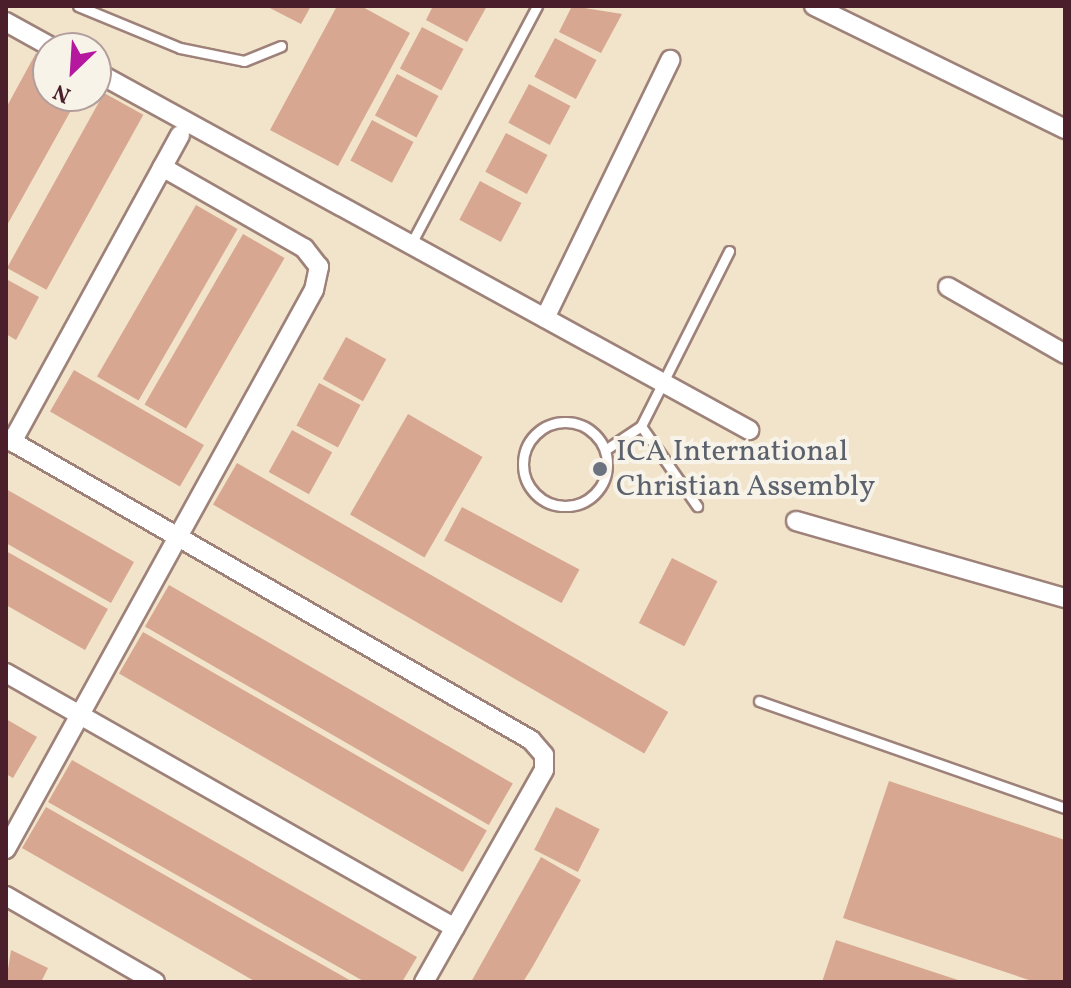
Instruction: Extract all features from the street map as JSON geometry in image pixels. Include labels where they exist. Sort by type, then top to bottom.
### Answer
[{"type":"street","points":[[814,6],[1065,129]]},
{"type":"street","points":[[6,22],[32,36]]},
{"type":"street","points":[[545,318],[670,60]]},
{"type":"street","points":[[112,82],[184,128],[411,244],[749,430]]},
{"type":"street","points":[[184,128],[9,440],[531,740],[544,755],[544,770],[424,982]]},
{"type":"street","points":[[6,849],[314,290],[319,267],[304,248],[162,167]]},
{"type":"street","points":[[948,287],[1065,354]]},
{"type":"street","points":[[796,521],[1065,598]]},
{"type":"street","points":[[6,673],[455,928]]},
{"type":"street","points":[[6,896],[155,982]]},
{"type":"lane","points":[[78,6],[180,48],[244,61],[281,46]]},
{"type":"lane","points":[[411,244],[537,6]]},
{"type":"lane","points":[[605,450],[587,427],[558,422],[525,449],[525,478],[540,498],[575,505],[598,491],[605,450],[641,426],[666,384],[729,251]]},
{"type":"lane","points":[[641,426],[697,506]]},
{"type":"lane","points":[[759,701],[1065,808]]},
{"type":"building","points":[[266,6],[311,6],[301,24]]},
{"type":"building","points":[[337,6],[361,6],[410,33],[338,166],[270,130]]},
{"type":"building","points":[[433,6],[487,6],[467,42],[426,20]]},
{"type":"building","points":[[572,6],[622,14],[601,53],[559,32]]},
{"type":"building","points":[[422,27],[463,49],[441,91],[400,68]]},
{"type":"building","points":[[555,38],[596,60],[576,99],[534,77]]},
{"type":"building","points":[[32,60],[32,112],[70,112],[6,227],[6,108]]},
{"type":"building","points":[[397,74],[438,96],[416,138],[375,115]]},
{"type":"building","points":[[529,84],[570,106],[550,145],[508,123]]},
{"type":"building","points":[[112,97],[143,115],[46,290],[7,268],[93,112],[112,112]]},
{"type":"building","points":[[372,120],[413,142],[392,183],[350,161]]},
{"type":"building","points":[[506,133],[547,155],[527,194],[485,172]]},
{"type":"building","points":[[480,181],[521,203],[501,242],[459,220]]},
{"type":"building","points":[[196,205],[238,229],[139,400],[97,376]]},
{"type":"building","points":[[243,234],[285,258],[186,429],[145,405]]},
{"type":"building","points":[[6,279],[39,297],[16,340],[6,334]]},
{"type":"building","points":[[346,337],[386,359],[363,401],[323,379]]},
{"type":"building","points":[[74,370],[204,445],[180,487],[50,412]]},
{"type":"building","points":[[319,383],[360,405],[338,447],[296,425]]},
{"type":"building","points":[[408,414],[482,457],[424,557],[350,514]]},
{"type":"building","points":[[292,430],[332,452],[309,494],[269,472]]},
{"type":"building","points":[[237,463],[668,712],[644,754],[213,505]]},
{"type":"building","points":[[6,489],[134,562],[111,603],[6,543]]},
{"type":"building","points":[[462,507],[579,569],[562,603],[444,541]]},
{"type":"building","points":[[6,551],[108,609],[85,650],[6,605]]},
{"type":"building","points":[[672,558],[717,581],[684,646],[639,623]]},
{"type":"building","points":[[169,585],[513,784],[489,825],[145,627]]},
{"type":"building","points":[[143,632],[487,830],[463,872],[119,674]]},
{"type":"building","points":[[6,719],[37,737],[13,778],[6,774]]},
{"type":"building","points":[[72,760],[417,957],[402,982],[365,982],[48,802]]},
{"type":"building","points":[[889,781],[1065,840],[1065,982],[1035,982],[843,918]]},
{"type":"building","points":[[46,807],[353,982],[256,982],[22,848]]},
{"type":"building","points":[[556,807],[600,829],[578,872],[534,850]]},
{"type":"building","points":[[541,857],[581,880],[533,966],[523,982],[471,982]]},
{"type":"building","points":[[836,940],[961,981],[961,982],[822,982]]},
{"type":"building","points":[[11,950],[48,968],[41,982],[6,982]]},
{"type":"place","name":"ICA International Christian Assembly","points":[[600,469]]}]
